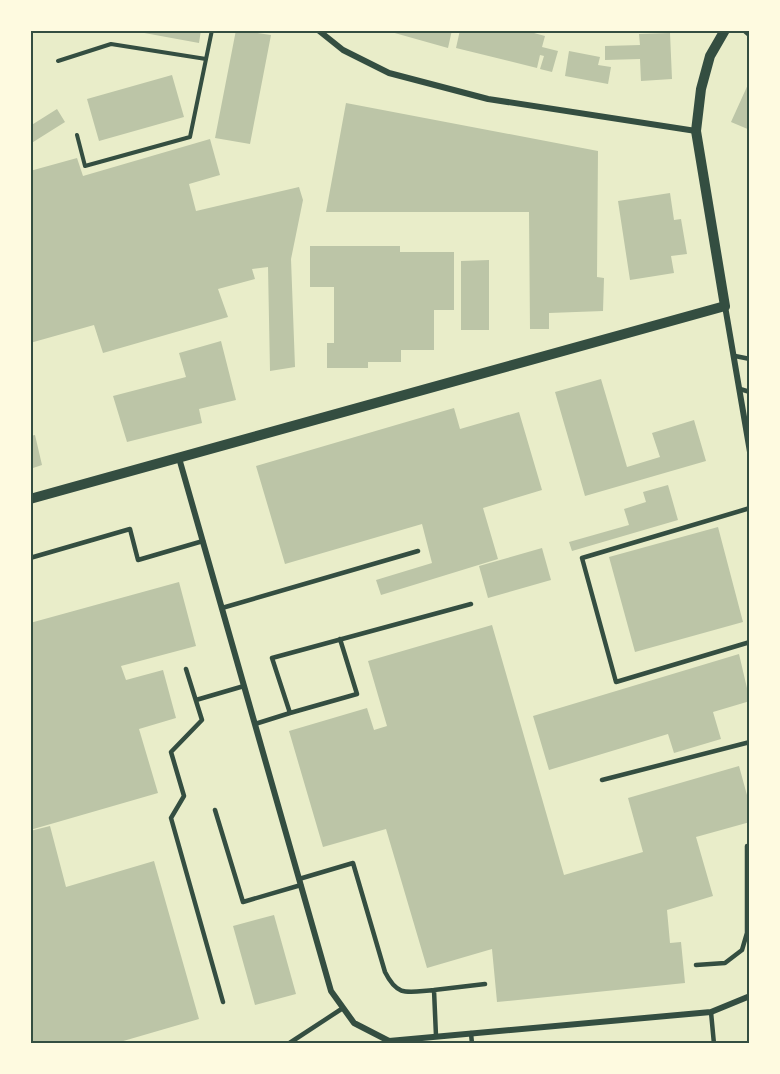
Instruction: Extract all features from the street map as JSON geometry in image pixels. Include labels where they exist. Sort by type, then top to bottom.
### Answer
[{"type":"street","points":[[318,30],[326,33],[343,50],[388,73],[488,99],[696,131]]},
{"type":"street","points":[[725,30],[710,56],[701,89],[696,131],[750,452]]},
{"type":"street","points":[[30,499],[725,306]]},
{"type":"street","points":[[179,458],[331,991],[354,1023],[386,1042],[711,1012],[750,996]]},
{"type":"lane","points":[[735,356],[750,359]]},
{"type":"lane","points":[[740,389],[750,392]]},
{"type":"lane","points":[[750,508],[582,558],[616,682],[750,642]]},
{"type":"lane","points":[[30,558],[130,529],[138,560],[203,541]]},
{"type":"lane","points":[[222,608],[418,551]]},
{"type":"lane","points":[[290,713],[272,658],[471,604]]},
{"type":"lane","points":[[255,724],[357,694],[340,639]]},
{"type":"lane","points":[[186,669],[202,720],[171,752],[184,796],[171,818],[224,1002]]},
{"type":"lane","points":[[196,700],[244,686]]},
{"type":"lane","points":[[602,780],[750,742]]},
{"type":"lane","points":[[215,810],[243,902],[352,862],[385,972],[393,987],[404,993],[485,984]]},
{"type":"lane","points":[[696,965],[725,963],[742,950],[747,933],[749,900],[747,846]]},
{"type":"lane","points":[[434,990],[436,1036]]},
{"type":"lane","points":[[288,1044],[343,1008]]},
{"type":"lane","points":[[711,1012],[714,1044]]},
{"type":"lane","points":[[471,1033],[472,1044]]},
{"type":"path","points":[[77,135],[85,166],[190,136],[212,30]]},
{"type":"path","points":[[743,30],[750,36]]},
{"type":"path","points":[[58,62],[111,44],[206,59]]},
{"type":"building","points":[[128,30],[201,30],[199,43]]},
{"type":"building","points":[[236,30],[271,35],[250,144],[215,138]]},
{"type":"building","points":[[384,30],[452,30],[448,48]]},
{"type":"building","points":[[460,30],[523,30],[545,36],[542,47],[558,51],[552,72],[540,69],[544,56],[540,55],[537,68],[456,48]]},
{"type":"building","points":[[670,33],[672,79],[641,81],[640,59],[605,60],[605,46],[640,45],[639,34]]},
{"type":"building","points":[[569,51],[600,57],[598,65],[611,67],[608,84],[565,76]]},
{"type":"building","points":[[172,75],[184,117],[99,141],[87,99]]},
{"type":"building","points":[[750,80],[750,130],[731,122]]},
{"type":"building","points":[[346,103],[598,151],[597,277],[604,278],[603,311],[549,313],[549,329],[530,329],[529,212],[326,212]]},
{"type":"building","points":[[57,109],[65,122],[30,144],[30,126]]},
{"type":"building","points":[[210,139],[220,175],[189,184],[196,211],[299,187],[303,200],[291,259],[295,367],[270,371],[268,267],[252,269],[255,279],[218,289],[228,317],[103,353],[94,325],[30,343],[30,171],[77,158],[83,176]]},
{"type":"building","points":[[670,193],[674,220],[681,219],[687,254],[671,256],[674,273],[630,280],[618,201]]},
{"type":"building","points":[[310,246],[400,246],[400,252],[454,252],[454,310],[434,310],[434,350],[401,350],[401,362],[368,362],[368,368],[327,368],[327,343],[334,343],[334,287],[310,287]]},
{"type":"building","points":[[489,260],[489,330],[461,330],[461,261]]},
{"type":"building","points":[[221,341],[236,400],[199,409],[202,423],[127,442],[113,396],[186,377],[179,353]]},
{"type":"building","points":[[601,379],[627,467],[660,457],[652,433],[694,420],[706,461],[585,496],[555,392]]},
{"type":"building","points":[[454,408],[460,429],[519,412],[542,490],[483,508],[498,559],[381,595],[376,580],[432,563],[422,524],[285,564],[256,466]]},
{"type":"building","points":[[35,435],[42,465],[30,469],[30,436]]},
{"type":"building","points":[[668,485],[678,520],[572,551],[569,542],[629,525],[624,509],[646,502],[643,492]]},
{"type":"building","points":[[718,527],[743,622],[635,652],[609,557]]},
{"type":"building","points":[[542,548],[551,580],[488,598],[479,566]]},
{"type":"building","points":[[179,582],[196,646],[121,666],[126,680],[163,670],[176,718],[139,729],[158,793],[30,830],[30,623]]},
{"type":"building","points":[[492,625],[564,875],[643,852],[628,798],[739,766],[750,806],[750,822],[696,837],[713,896],[667,910],[670,943],[681,942],[685,983],[497,1002],[492,949],[427,968],[386,829],[323,847],[289,731],[367,708],[374,730],[387,726],[368,661]]},
{"type":"building","points":[[739,654],[750,701],[713,712],[721,739],[674,753],[668,734],[549,770],[533,716]]},
{"type":"building","points":[[50,826],[66,887],[154,861],[199,1019],[113,1044],[30,1044],[30,831]]},
{"type":"building","points":[[274,915],[296,994],[255,1005],[233,926]]}]
